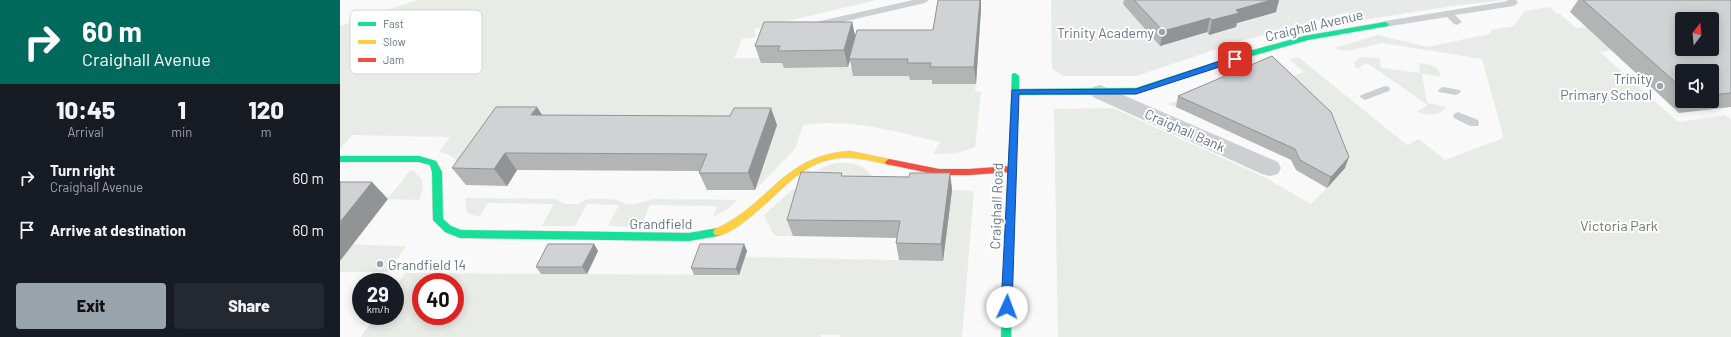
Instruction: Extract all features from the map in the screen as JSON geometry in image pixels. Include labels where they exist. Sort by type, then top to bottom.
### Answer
[{"type":"street","name":"Craighall Avenue","points":[[1015,93],[1126,92],[1144,90],[1249,54],[1307,38],[1385,24]]},
{"type":"street","name":"Craighall Road","points":[[1006,337],[1015,76]]},
{"type":"street","name":"Craighall Bank","points":[[1100,92],[1270,168]]},
{"type":"street","name":"Grandfield","points":[[340,159],[419,160],[433,163],[437,172],[438,220],[442,226],[450,231],[460,234],[553,236],[689,237],[710,235],[733,226],[742,220],[802,166],[822,157],[836,155],[857,156],[939,172],[969,172],[1011,168]]},
{"type":"lane","points":[[803,28],[925,0]]},
{"type":"lane","points":[[1385,24],[1514,3],[1511,0]]},
{"type":"lane","points":[[1448,13],[1457,22]]},
{"type":"lane","points":[[1365,97],[1385,89]]},
{"type":"lane","points":[[1444,90],[1456,92]]},
{"type":"lane","points":[[1458,116],[1474,123]]},
{"type":"shaded area","name":"Trinity Academy","points":[[1051,0],[1507,0],[1452,6],[1357,21],[1348,12],[1241,41],[1136,76],[1064,76],[1052,69]]},
{"type":"green space","points":[[417,0],[877,0],[754,29],[756,37],[742,39],[734,58],[763,58],[761,63],[785,63],[784,68],[855,67],[854,76],[910,76],[933,80],[933,84],[976,84],[975,91],[981,92],[975,147],[957,153],[933,154],[940,142],[855,124],[821,123],[803,125],[795,149],[755,190],[777,125],[508,124],[466,185],[460,168],[455,160],[451,156],[439,152],[450,137],[352,135],[340,149],[340,26],[350,23],[350,74],[482,74],[482,10],[387,10]]},
{"type":"green space","name":"Victoria Park","points":[[1549,7],[1557,14],[1560,14],[1576,28],[1592,27],[1647,46],[1600,52],[1678,122],[1725,115],[1731,120],[1731,337],[1058,337],[1054,109],[1113,108],[1264,177],[1311,204],[1340,174],[1168,104],[1254,72],[1293,76],[1304,72],[1290,60],[1298,57],[1407,145],[1419,139],[1445,160],[1501,139],[1503,135],[1482,59],[1382,43],[1347,51],[1334,48],[1378,35],[1427,47],[1490,34],[1491,30],[1514,26],[1525,11]]},
{"type":"green space","points":[[1361,57],[1379,58],[1381,68],[1420,73],[1419,63],[1433,66],[1438,70],[1441,77],[1422,74],[1427,103],[1446,107],[1437,114],[1433,115],[1417,111],[1428,105],[1367,63],[1356,69],[1354,62]]},
{"type":"green space","points":[[836,163],[846,163],[860,166],[872,176],[811,175],[823,167]]},
{"type":"green space","points":[[410,170],[414,171],[422,179],[423,189],[419,200],[388,199]]},
{"type":"green space","points":[[793,189],[807,189],[793,236],[776,236],[772,232],[764,215]]},
{"type":"green space","points":[[952,190],[974,191],[962,337],[840,337],[840,335],[821,335],[821,337],[361,337],[369,325],[404,325],[405,273],[412,273],[412,325],[464,325],[464,273],[738,275],[745,257],[943,261]]},
{"type":"green space","points":[[465,198],[557,199],[564,204],[577,204],[587,199],[613,199],[627,204],[636,204],[652,199],[737,200],[729,208],[713,217],[717,206],[650,205],[640,227],[608,226],[619,205],[587,204],[575,226],[542,226],[554,204],[488,203],[479,217],[467,213]]},
{"type":"green space","points":[[340,244],[406,246],[387,272],[340,272]]},
{"type":"building","points":[[938,0],[980,0],[974,67],[930,67],[931,63],[907,63],[908,59],[849,59],[857,30],[933,30]]},
{"type":"building","points":[[1134,0],[1271,0],[1236,10],[1239,13],[1212,20],[1210,18],[1163,31]]},
{"type":"building","points":[[1583,0],[1731,0],[1731,93],[1719,94],[1719,64],[1675,64],[1675,82]]},
{"type":"building","points":[[764,22],[852,22],[844,50],[778,51],[780,46],[755,46]]},
{"type":"building","points":[[1272,56],[1331,112],[1349,157],[1331,177],[1300,160],[1295,149],[1178,96]]},
{"type":"building","points":[[496,107],[537,107],[531,115],[730,116],[734,108],[771,108],[748,173],[699,173],[707,154],[505,153],[494,169],[452,168]]},
{"type":"building","points":[[801,172],[842,173],[841,176],[909,177],[910,173],[950,173],[941,244],[896,243],[900,221],[787,220]]},
{"type":"building","points":[[340,182],[372,182],[340,222]]},
{"type":"building","points":[[548,244],[594,244],[582,267],[536,267]]},
{"type":"building","points":[[700,244],[744,244],[736,269],[691,268]]},
{"type":"traffic: fast","points":[[1015,92],[1136,91],[1249,54],[1307,38],[1385,24]]},
{"type":"traffic: fast","points":[[1006,337],[1015,76]]},
{"type":"traffic: fast","points":[[340,159],[419,159],[433,163],[437,172],[438,220],[448,229],[460,234],[689,237],[718,232]]},
{"type":"traffic: slow","points":[[718,232],[742,219],[791,175],[813,162],[837,155],[850,154],[889,162]]},
{"type":"traffic: jam","points":[[889,162],[939,172],[969,172],[1011,169]]},
{"type":"place","name":"Trinity Academy","points":[[1162,32]]},
{"type":"place","name":"Trinity Primary School","points":[[1660,86]]},
{"type":"place","name":"Grandfield 14","points":[[380,264]]},
{"type":"route","points":[[1007,307],[1015,92],[1126,92],[1144,90],[1235,59]]}]
